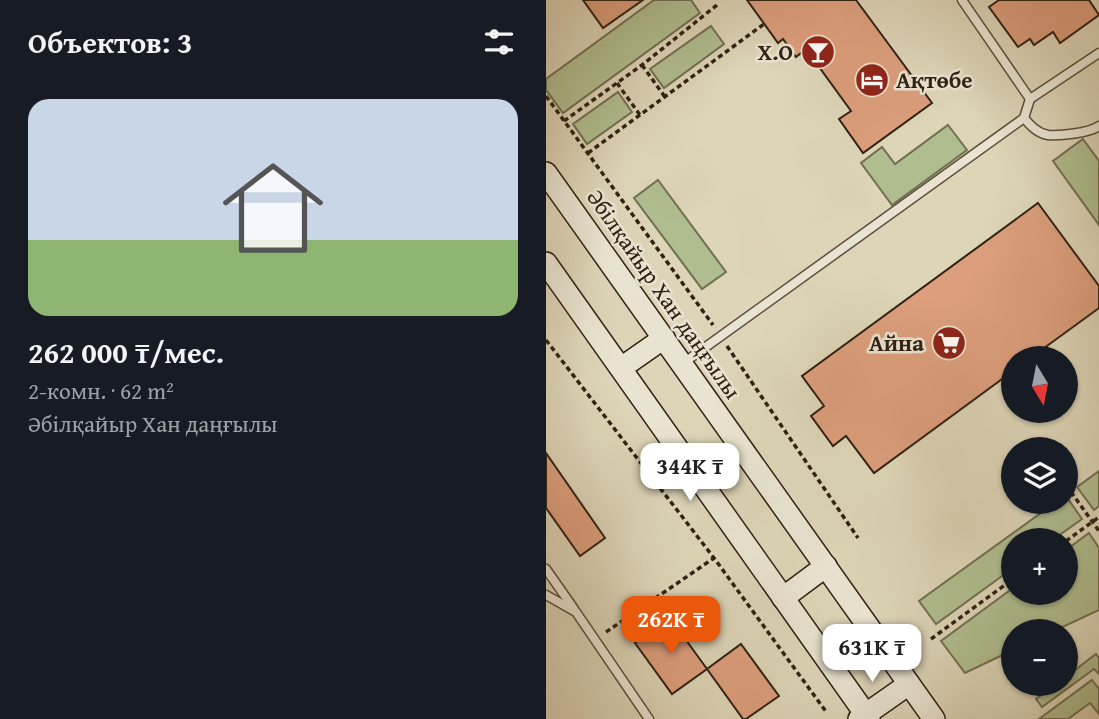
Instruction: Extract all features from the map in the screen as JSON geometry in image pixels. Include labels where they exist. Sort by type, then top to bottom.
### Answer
[{"type":"main road","name":"Әбілқайыр Хан даңғылы","points":[[546,173],[934,719]]},
{"type":"main road","points":[[546,263],[865,718],[909,684]]},
{"type":"main road","points":[[621,368],[664,338]]},
{"type":"main road","points":[[783,598],[826,566]]},
{"type":"lane","points":[[962,0],[1030,99]]},
{"type":"lane","points":[[682,364],[1024,118],[1030,99],[1099,53]]},
{"type":"lane","points":[[1024,118],[1033,129],[1047,135],[1091,131],[1099,126]]},
{"type":"lane","points":[[546,569],[649,719]]},
{"type":"lane","points":[[546,595],[576,612]]},
{"type":"path","points":[[564,121],[642,65],[717,5]]},
{"type":"path","points":[[588,153],[764,24]]},
{"type":"path","points":[[642,65],[665,97]]},
{"type":"path","points":[[617,83],[640,115]]},
{"type":"path","points":[[546,96],[721,336],[858,538]]},
{"type":"path","points":[[546,340],[714,558],[827,713]]},
{"type":"path","points":[[1078,501],[1099,531]]},
{"type":"path","points":[[1078,533],[1099,517]]},
{"type":"path","points":[[595,639],[714,558]]},
{"type":"path","points":[[930,639],[1001,588]]},
{"type":"green space","points":[[654,0],[691,0],[700,13],[563,113],[546,90],[546,79]]},
{"type":"green space","points":[[711,26],[724,44],[664,88],[650,69]]},
{"type":"green space","points":[[618,92],[632,112],[587,144],[573,124]]},
{"type":"green space","points":[[948,125],[967,150],[892,205],[861,163],[882,147],[895,164]]},
{"type":"green space","points":[[1083,139],[1099,161],[1099,225],[1053,161]]},
{"type":"green space","points":[[658,180],[726,272],[702,289],[634,198]]},
{"type":"green space","points":[[1099,471],[1099,506],[1094,510],[1078,486]]},
{"type":"green space","points":[[1078,513],[1082,519],[1069,528],[1020,528],[1039,514]]},
{"type":"green space","points":[[1089,533],[1099,548],[1099,610],[1078,620],[1001,619],[1001,656],[965,673],[941,641],[1001,597],[1001,605],[1078,605],[1078,541]]},
{"type":"green space","points":[[1001,542],[1001,577],[936,624],[919,601]]},
{"type":"green space","points":[[1096,654],[1099,658],[1099,674],[1094,669],[1078,681],[1078,668]]},
{"type":"green space","points":[[1092,680],[1099,689],[1099,714],[1090,703],[1068,719],[1039,719],[1070,696],[1078,696],[1078,690]]},
{"type":"green space","points":[[1040,696],[1057,696],[1042,707],[1036,699]]},
{"type":"building","points":[[583,0],[643,0],[603,28]]},
{"type":"building","name":"Ақтөбе","points":[[747,0],[856,0],[932,103],[863,153],[839,119],[851,111],[806,49],[796,57],[783,39],[778,43]]},
{"type":"building","points":[[999,0],[1089,0],[1099,15],[1060,43],[1053,32],[1034,45],[1030,39],[1018,47],[989,7]]},
{"type":"building","name":"Айна","points":[[1038,203],[1099,286],[1099,308],[1047,346],[1001,346],[1001,380],[874,473],[846,436],[833,446],[811,416],[824,406],[802,376]]},
{"type":"building","points":[[546,453],[605,538],[580,556],[546,508]]},
{"type":"building","points":[[670,618],[707,669],[672,694],[635,643]]},
{"type":"building","points":[[741,644],[779,696],[746,719],[743,719],[707,669]]},
{"type":"place","name":"X.O","points":[[818,52]]},
{"type":"place","name":"Ақтөбе","points":[[872,80]]},
{"type":"place","name":"Айна","points":[[949,343]]}]
